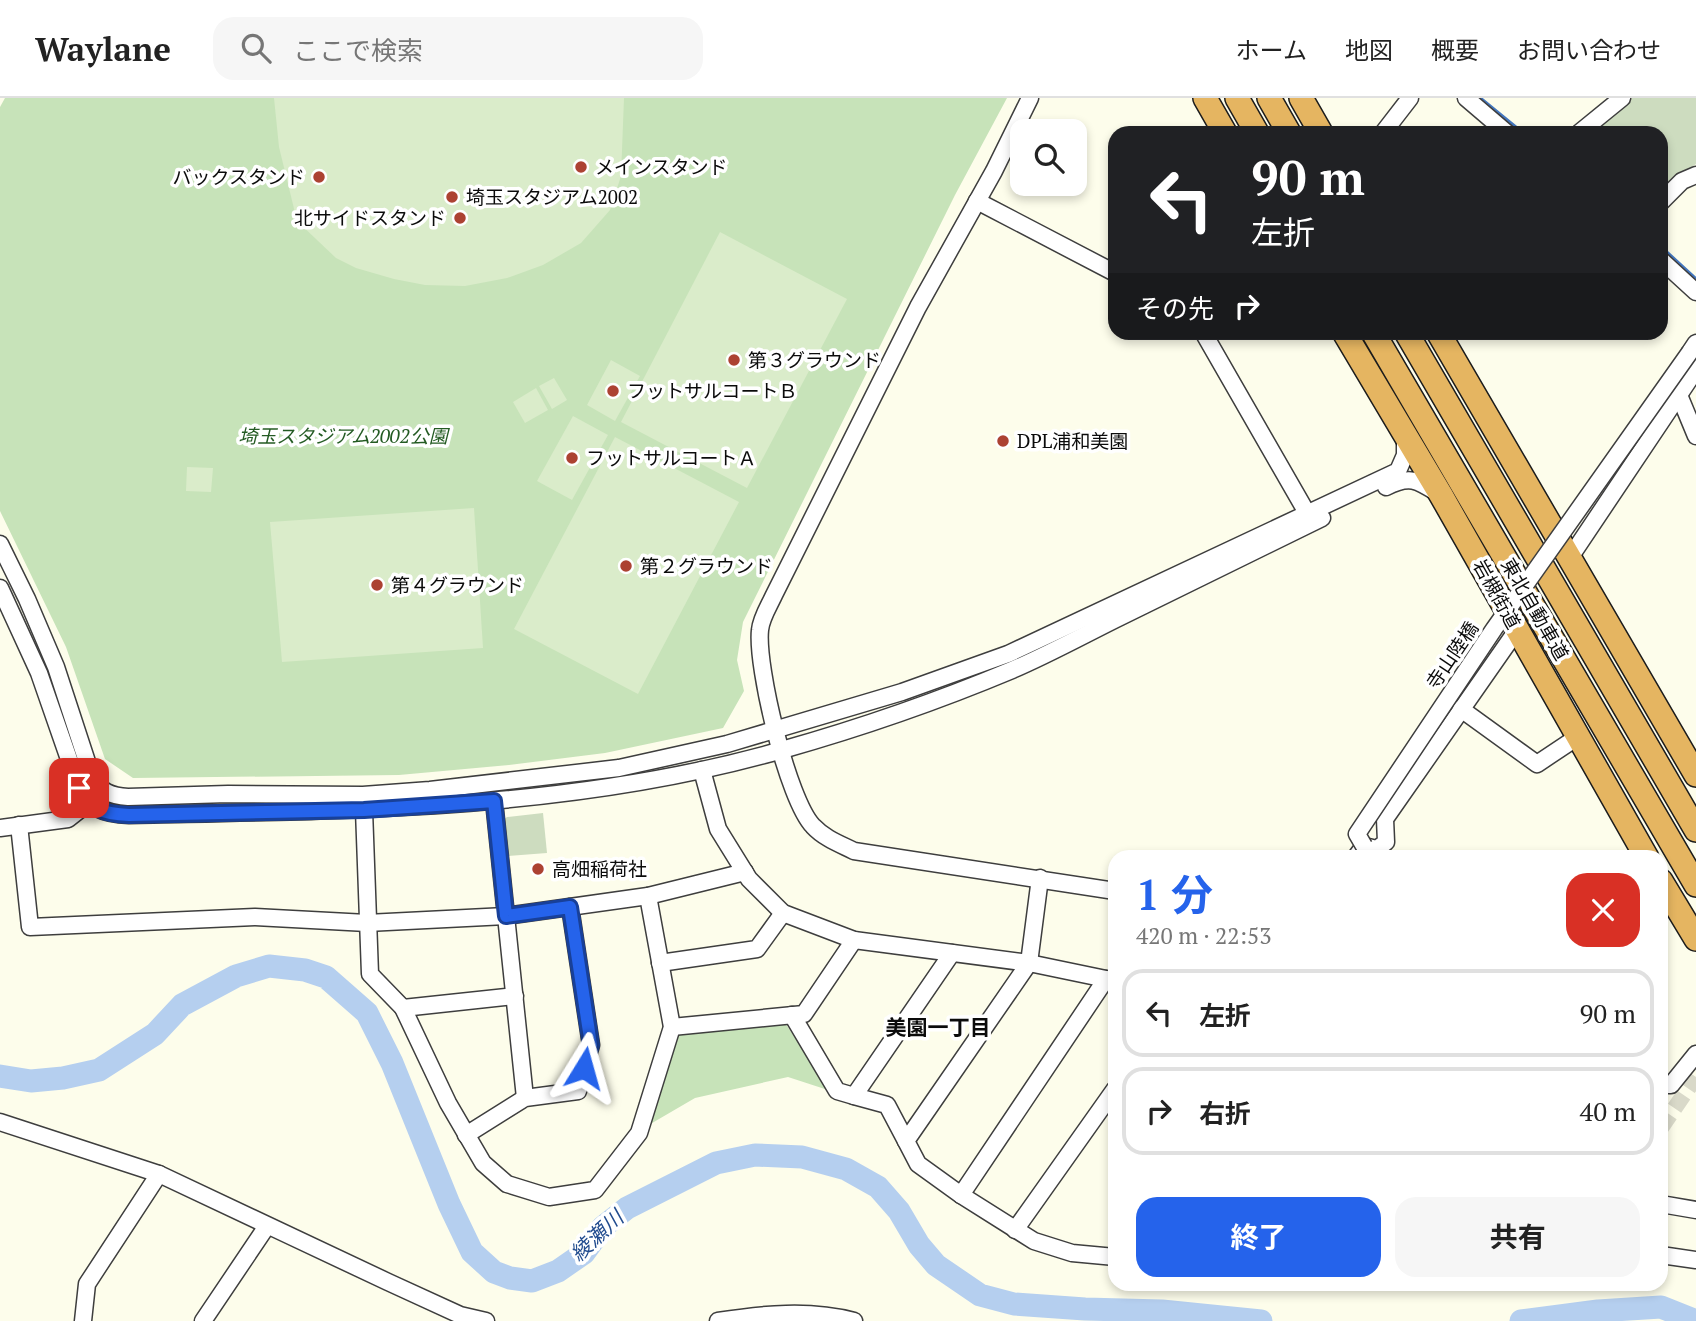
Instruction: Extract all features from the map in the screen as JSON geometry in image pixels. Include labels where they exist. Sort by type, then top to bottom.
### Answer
[{"type":"highway","points":[[1205,98],[1221,126]]},
{"type":"highway","points":[[1237,98],[1253,126]]},
{"type":"highway","points":[[1269,98],[1286,126]]},
{"type":"highway","points":[[1301,98],[1317,126]]},
{"type":"highway","name":"岩槻街道","points":[[1349,340],[1441,495],[1643,850]]},
{"type":"highway","name":"東北自動車道","points":[[1378,340],[1696,885]]},
{"type":"highway","name":"東北自動車道","points":[[1411,340],[1696,830]]},
{"type":"highway","points":[[1443,340],[1696,775]]},
{"type":"highway","points":[[1668,893],[1696,939]]},
{"type":"street","points":[[1030,98],[918,307],[760,627],[760,666],[796,801],[813,826],[829,839],[854,851],[1108,890]]},
{"type":"street","points":[[1388,126],[1410,98]]},
{"type":"street","points":[[1466,98],[1499,126]]},
{"type":"street","points":[[1588,126],[1622,98]]},
{"type":"street","points":[[1668,195],[1682,181],[1696,175]]},
{"type":"street","points":[[977,201],[1108,269]]},
{"type":"street","points":[[1668,266],[1696,292]]},
{"type":"street","points":[[1208,340],[1307,513]]},
{"type":"street","points":[[1569,559],[1689,380],[1693,348]]},
{"type":"street","name":"寺山陸橋","points":[[1360,850],[1357,834],[1509,607],[1693,348]]},
{"type":"street","points":[[1679,395],[1696,436]]},
{"type":"street","points":[[0,544],[56,667],[92,777],[103,790],[113,796],[363,795],[430,790],[619,768],[716,747],[902,692],[1008,654],[1398,471],[1405,455],[1405,433]]},
{"type":"street","points":[[0,588],[4,608],[39,673],[79,788],[90,803],[104,812],[129,815],[364,810],[574,793],[702,770],[782,750],[909,709],[1014,669],[1402,479],[1422,483],[1441,495]]},
{"type":"street","points":[[1371,850],[1386,842],[1385,819],[1517,630]]},
{"type":"street","points":[[1461,709],[1537,764],[1579,736]]},
{"type":"street","points":[[702,770],[718,829],[745,872],[783,914],[853,940],[1028,963],[1108,981]]},
{"type":"street","points":[[0,828],[68,819],[103,790]]},
{"type":"street","points":[[494,801],[526,1098]]},
{"type":"street","points":[[364,810],[370,974],[402,1008],[441,1091],[466,1135],[483,1163],[506,1184],[549,1197],[595,1190],[639,1133],[672,1027],[648,896]]},
{"type":"street","points":[[19,825],[30,927],[255,917],[368,923],[506,916],[648,896],[745,872]]},
{"type":"street","points":[[906,1141],[1028,963],[1040,878]]},
{"type":"street","points":[[466,1135],[526,1098],[578,1091],[591,1045],[570,907]]},
{"type":"street","points":[[660,963],[757,949],[783,914]]},
{"type":"street","points":[[672,1027],[804,1014],[853,940]]},
{"type":"street","points":[[855,1096],[952,953]]},
{"type":"street","points":[[961,1195],[1108,984]]},
{"type":"street","points":[[402,1008],[515,996]]},
{"type":"street","points":[[792,1015],[837,1091],[887,1105],[918,1164],[1034,1241],[1072,1253],[1108,1256]]},
{"type":"street","points":[[1668,1085],[1696,1054]]},
{"type":"street","points":[[1016,1230],[1108,1099]]},
{"type":"street","points":[[0,1122],[159,1174],[458,1318],[486,1321]]},
{"type":"street","points":[[83,1321],[87,1284],[159,1174]]},
{"type":"street","points":[[1668,1205],[1696,1210]]},
{"type":"street","points":[[203,1321],[268,1226]]},
{"type":"street","points":[[1668,1256],[1696,1260]]},
{"type":"street","points":[[718,1321],[769,1317],[839,1317],[855,1321]]},
{"type":"green space","name":"埼玉スタジアム2002公園","points":[[5,98],[1007,98],[955,195],[743,622],[737,660],[744,691],[723,728],[605,753],[399,775],[133,778],[105,759],[66,647],[0,511],[0,107]]},
{"type":"green space","name":"埼玉スタジアム2002","points":[[274,98],[624,98],[621,176],[610,210],[581,243],[543,265],[507,278],[465,286],[425,285],[394,279],[356,268],[336,258],[297,221],[279,147]]},
{"type":"green space","points":[[1632,98],[1696,98],[1696,164],[1668,182],[1668,126],[1598,126]]},
{"type":"green space","name":"第３グラウンド","points":[[720,232],[847,299],[747,488],[621,422]]},
{"type":"green space","name":"フットサルコートＢ","points":[[611,360],[640,376],[615,421],[587,405]]},
{"type":"green space","points":[[554,378],[567,400],[552,409],[539,386]]},
{"type":"green space","points":[[536,388],[548,410],[525,423],[513,402]]},
{"type":"green space","name":"フットサルコートＡ","points":[[573,416],[608,435],[572,500],[537,481]]},
{"type":"green space","name":"第２グラウンド","points":[[615,437],[739,502],[638,694],[514,629]]},
{"type":"green space","points":[[187,467],[213,468],[211,492],[186,491]]},
{"type":"green space","name":"第４グラウンド","points":[[474,508],[483,648],[282,662],[270,522]]},
{"type":"green space","points":[[543,813],[547,853],[507,856],[503,820],[507,817]]},
{"type":"green space","points":[[783,1020],[831,1091],[788,1077],[695,1098],[647,1126],[675,1033]]},
{"type":"waterway","points":[[1480,98],[1514,126]]},
{"type":"waterway","points":[[1668,253],[1696,279]]},
{"type":"waterway","name":"綾瀬川","points":[[0,1076],[31,1081],[63,1078],[99,1070],[155,1034],[182,1005],[236,976],[269,966],[305,970],[326,977],[367,1013],[392,1063],[449,1204],[472,1252],[494,1272],[510,1278],[532,1281],[558,1271],[584,1253],[603,1227],[627,1208],[716,1163],[755,1155],[802,1157],[846,1169],[878,1187],[899,1211],[919,1245],[936,1265],[980,1295],[1014,1304],[1162,1311],[1261,1321]]},
{"type":"waterway","name":"綾瀬川","points":[[1521,1321],[1598,1311],[1661,1307],[1696,1321]]},
{"type":"tunnel","points":[[1668,1118],[1696,1077]]},
{"type":"place","name":"メインスタンド","points":[[581,167]]},
{"type":"place","name":"バックスタンド","points":[[319,177]]},
{"type":"place","name":"埼玉スタジアム2002","points":[[452,197]]},
{"type":"place","name":"北サイドスタンド","points":[[460,218]]},
{"type":"place","name":"第３グラウンド","points":[[734,360]]},
{"type":"place","name":"フットサルコートＢ","points":[[613,391]]},
{"type":"place","name":"DPL浦和美園","points":[[1003,441]]},
{"type":"place","name":"フットサルコートＡ","points":[[572,458]]},
{"type":"place","name":"第２グラウンド","points":[[626,566]]},
{"type":"place","name":"第４グラウンド","points":[[377,585]]},
{"type":"place","name":"高畑稲荷社","points":[[538,869]]},
{"type":"district","name":"美園一丁目","points":[[938,1028]]},
{"type":"route","points":[[79,788],[97,809],[112,814],[129,815],[364,810],[494,801],[506,916],[570,907],[591,1045],[584,1068]]}]
